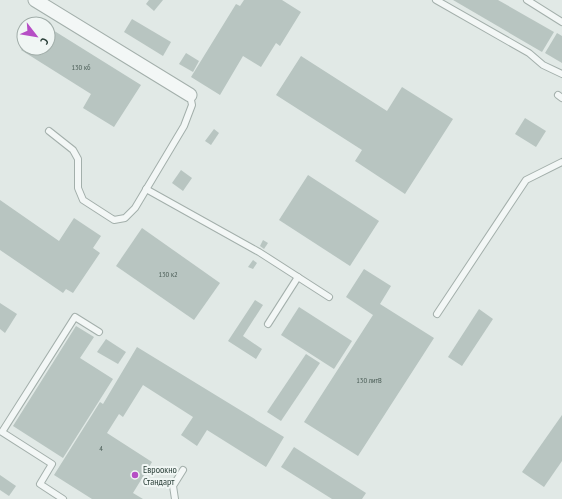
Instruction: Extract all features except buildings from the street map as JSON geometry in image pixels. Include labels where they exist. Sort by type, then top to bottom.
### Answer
[{"type":"street","points":[[35,0],[190,95]]},
{"type":"lane","points":[[436,0],[529,53],[543,65],[562,74]]},
{"type":"lane","points":[[527,0],[562,22]]},
{"type":"lane","points":[[49,131],[73,150],[78,159],[78,188],[83,200],[114,220],[125,218],[135,208],[184,126],[192,106],[190,95]]},
{"type":"lane","points":[[437,314],[526,180],[562,162]]},
{"type":"lane","points":[[146,190],[259,252],[329,297]]},
{"type":"lane","points":[[268,324],[298,277]]},
{"type":"lane","points":[[63,499],[40,484],[52,464],[2,432],[75,317],[99,332]]},
{"type":"lane","points":[[174,499],[173,486],[183,470]]},
{"type":"place","name":"Евроокно Стандарт","points":[[135,475]]}]
